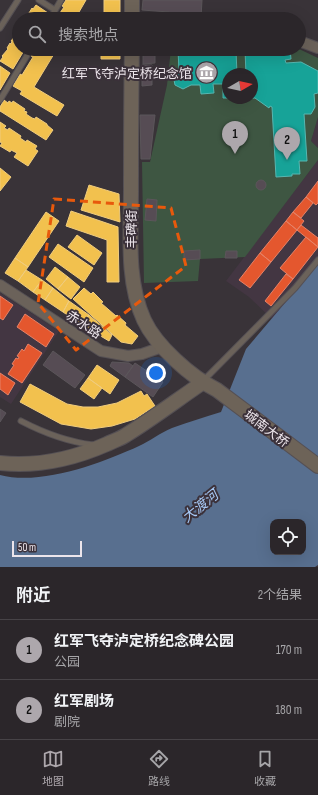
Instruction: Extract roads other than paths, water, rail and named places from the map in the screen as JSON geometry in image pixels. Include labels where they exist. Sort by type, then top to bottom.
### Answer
[{"type":"street","points":[[132,0],[132,12]]},
{"type":"street","points":[[306,44],[318,48]]},
{"type":"street","name":"丰碑街","points":[[132,56],[131,255],[135,293],[143,318],[151,334],[162,347],[202,383]]},
{"type":"street","name":"赤水路","points":[[0,285],[101,351],[128,356],[142,354],[162,347]]},
{"type":"street","points":[[0,463],[18,465],[40,464],[81,454],[103,446],[125,436],[202,383]]},
{"type":"street","name":"城南大桥","points":[[202,383],[217,390],[318,466]]},
{"type":"lane","points":[[0,28],[18,0]]},
{"type":"lane","points":[[39,0],[55,10],[61,0]]},
{"type":"lane","points":[[0,100],[27,56]]},
{"type":"lane","points":[[202,383],[295,288],[318,260]]},
{"type":"lane","points":[[21,421],[57,437],[103,446]]},
{"type":"water","name":"大渡河","points":[[318,264],[318,565],[315,567],[0,567],[0,475],[16,478],[34,478],[90,466],[124,453],[172,428],[221,412],[246,349]]},
{"type":"place","name":"红军飞夺泸定桥纪念馆","points":[[207,73]]},
{"type":"place","name":"红军飞夺泸定桥纪念碑公园","points":[[235,154]]},
{"type":"place","name":"红军剧场","points":[[287,160]]}]
